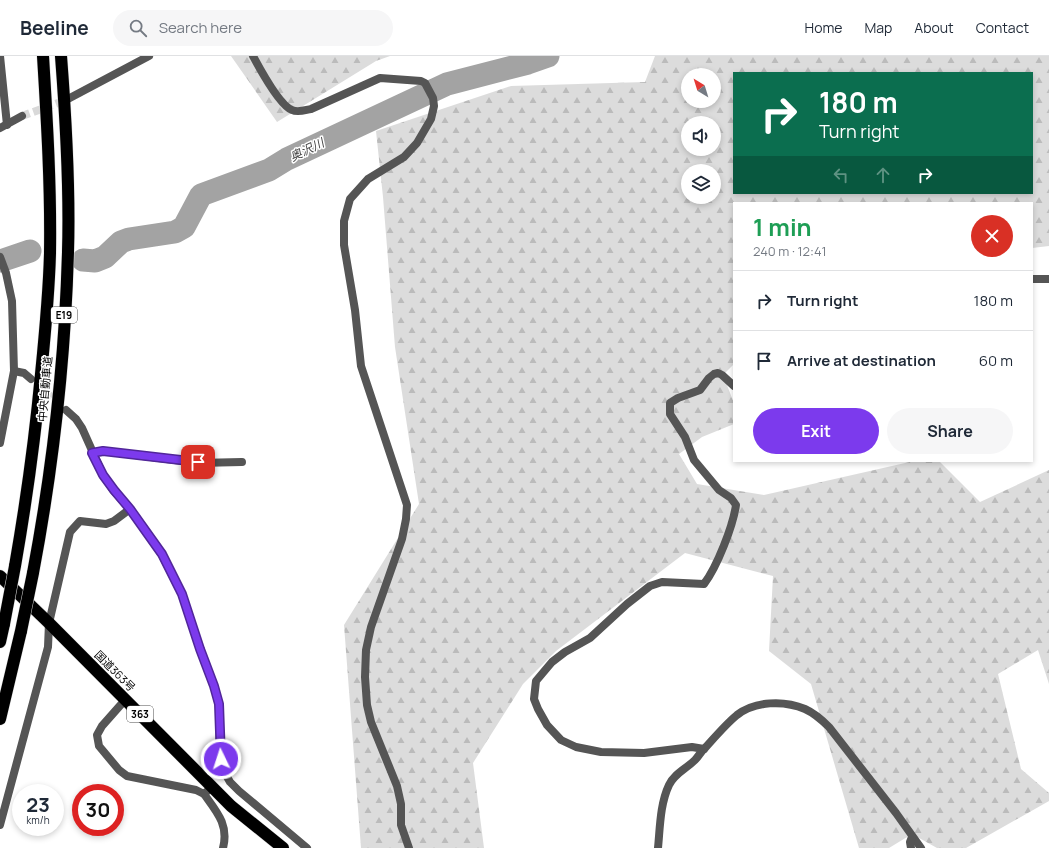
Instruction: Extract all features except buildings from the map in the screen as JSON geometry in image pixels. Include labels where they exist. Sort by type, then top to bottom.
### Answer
[{"type":"highway","name":"中央自動車道","points":[[0,642],[23,525],[38,410],[45,334],[50,253],[47,129],[43,56]]},
{"type":"highway","name":"中央自動車道","points":[[0,719],[21,631],[42,528],[56,414],[68,259],[67,128],[61,56]]},
{"type":"highway","name":"国道363号","points":[[0,576],[125,700],[208,791],[232,806],[283,848]]},
{"type":"street","points":[[0,56],[3,126],[22,116]]},
{"type":"street","points":[[66,100],[149,56]]},
{"type":"street","points":[[253,56],[277,96],[292,110],[300,111],[311,108],[380,78],[421,81],[425,83],[433,98],[434,106],[431,119],[417,143],[404,157],[368,179],[350,199],[344,221],[344,245],[355,310],[361,366],[407,505],[402,539],[371,627],[366,650],[365,677],[367,705],[371,722],[397,786],[402,804],[401,825],[409,848]]},
{"type":"street","points":[[0,257],[6,273],[12,301],[14,371],[0,443]]},
{"type":"street","points":[[1033,279],[1049,279]]},
{"type":"street","points":[[14,371],[24,373],[31,379]]},
{"type":"street","points":[[704,748],[692,747],[644,753],[601,752],[576,747],[561,740],[547,725],[534,699],[536,681],[552,662],[565,652],[590,638],[627,604],[650,586],[662,582],[704,584],[711,574],[734,518],[736,505],[731,498],[719,490],[694,460],[685,437],[670,414],[670,403],[678,398],[700,390],[714,374],[722,374],[733,385]]},
{"type":"street","points":[[66,410],[76,419],[82,428],[103,475],[130,509],[162,554],[182,594],[219,704],[222,768],[230,782],[238,791],[307,848]]},
{"type":"street","points":[[92,453],[103,451],[198,462],[242,462]]},
{"type":"street","points":[[0,825],[48,647],[49,623],[70,532],[80,521],[106,524],[114,521],[130,509]]},
{"type":"street","points":[[125,700],[102,726],[97,735],[99,746],[119,770],[127,776],[196,790],[208,791],[222,818],[226,837],[223,848]]},
{"type":"street","points":[[658,848],[664,798],[670,784],[678,772],[696,760],[704,748],[738,715],[754,706],[774,704],[795,706],[806,709],[817,716],[829,727],[896,813],[921,848]]},
{"type":"street","points":[[911,848],[910,842],[912,837]]},
{"type":"green space","points":[[231,56],[390,56],[376,61],[277,122]]},
{"type":"green space","points":[[655,56],[1049,56],[1049,246],[1033,248],[1033,202],[733,202],[733,365],[723,375],[733,400],[733,424],[702,437],[679,454],[697,484],[764,495],[910,462],[940,462],[980,502],[1049,470],[1049,684],[1038,650],[998,674],[1021,769],[1049,793],[1049,801],[966,848],[937,848],[912,834],[889,848],[859,848],[811,684],[769,651],[773,576],[685,553],[556,651],[523,684],[473,763],[484,848],[361,848],[344,625],[419,504],[395,347],[376,131],[511,86],[645,82]]},
{"type":"waterway","name":"奥沢川","points":[[83,260],[95,261],[105,257],[121,242],[129,239],[175,232],[184,227],[201,195],[269,170],[287,159],[447,84],[528,63],[548,56]]},
{"type":"waterway","name":"奥沢川","points":[[0,261],[30,251]]},
{"type":"tunnel","points":[[22,116],[66,100]]},
{"type":"tunnel","points":[[37,384],[60,405]]},
{"type":"route","points":[[198,462],[103,451],[92,453],[103,475],[130,509],[162,554],[182,594],[219,704],[221,759]]}]
